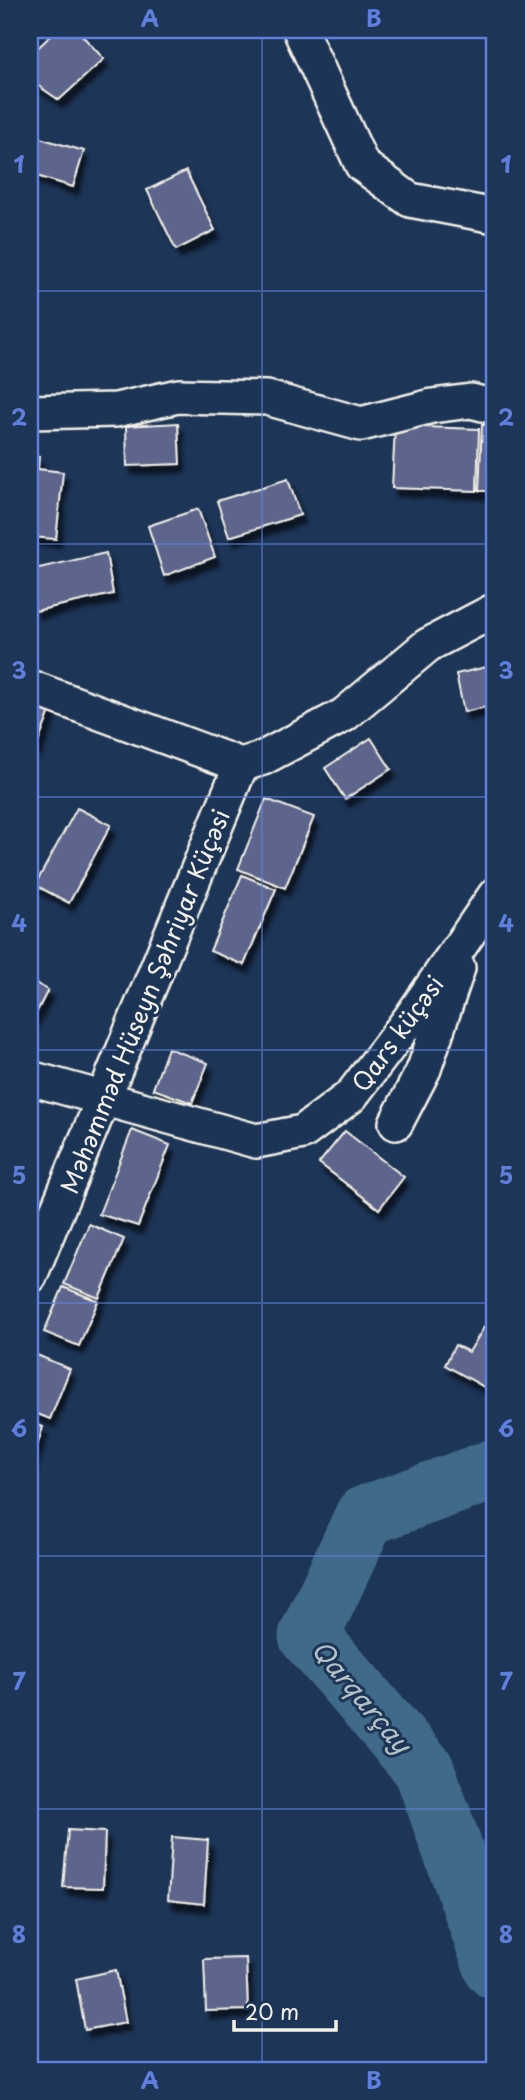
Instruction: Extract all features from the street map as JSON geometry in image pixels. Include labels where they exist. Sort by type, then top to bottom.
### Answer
[{"type":"street","points":[[300,30],[362,165],[410,200],[495,216]]},
{"type":"street","points":[[30,412],[116,410],[178,396],[267,398],[360,424],[432,406],[471,401],[495,407]]},
{"type":"street","points":[[30,687],[241,765],[263,758],[344,715],[428,645],[495,610]]},
{"type":"street","name":"Məhəmməd Hüseyn Şəhriyar Küçəsi","points":[[30,1276],[241,765]]},
{"type":"street","name":"Qars küçəsi","points":[[30,1078],[256,1141],[303,1132],[351,1096],[495,895]]},
{"type":"street","points":[[396,1122],[424,1069],[472,929]]},
{"type":"building","points":[[57,30],[77,30],[104,59],[59,100],[30,80],[30,55]]},
{"type":"building","points":[[33,136],[84,151],[73,187],[30,174]]},
{"type":"building","points":[[186,171],[215,230],[176,250],[147,190]]},
{"type":"building","points":[[178,423],[180,464],[127,466],[126,426]]},
{"type":"building","points":[[482,425],[495,425],[495,491],[479,491]]},
{"type":"building","points":[[395,426],[479,429],[477,491],[392,488]]},
{"type":"building","points":[[30,456],[39,457],[38,469],[63,472],[56,539],[30,537]]},
{"type":"building","points":[[288,479],[300,515],[229,537],[217,501]]},
{"type":"building","points":[[198,509],[215,557],[164,576],[148,526]]},
{"type":"building","points":[[106,553],[113,594],[35,611],[30,570]]},
{"type":"building","points":[[495,665],[495,705],[464,712],[456,674]]},
{"type":"building","points":[[30,698],[52,706],[36,748],[30,745]]},
{"type":"building","points":[[371,738],[391,769],[345,799],[325,768]]},
{"type":"building","points":[[266,799],[314,817],[285,888],[238,869]]},
{"type":"building","points":[[77,808],[111,825],[69,903],[35,885]]},
{"type":"building","points":[[242,875],[276,889],[244,965],[210,951]]},
{"type":"building","points":[[30,980],[48,990],[30,1025]]},
{"type":"building","points":[[168,1048],[208,1063],[192,1103],[153,1089]]},
{"type":"building","points":[[132,1130],[170,1145],[138,1226],[99,1214]]},
{"type":"building","points":[[345,1131],[404,1177],[379,1209],[319,1163]]},
{"type":"building","points":[[89,1224],[124,1239],[99,1298],[64,1284]]},
{"type":"building","points":[[63,1287],[98,1301],[79,1346],[44,1332]]},
{"type":"building","points":[[495,1309],[495,1393],[445,1365],[455,1345],[469,1352]]},
{"type":"building","points":[[30,1352],[70,1369],[50,1419],[30,1411]]},
{"type":"building","points":[[30,1423],[43,1427],[30,1468]]},
{"type":"building","points":[[68,1830],[105,1832],[103,1888],[63,1887]]},
{"type":"building","points":[[172,1837],[208,1840],[204,1904],[168,1900]]},
{"type":"building","points":[[246,1958],[248,2010],[206,2011],[204,1959]]},
{"type":"building","points":[[116,1970],[126,2022],[85,2030],[76,1979]]},
{"type":"waterway","name":"Qarqarçay","points":[[495,1469],[365,1516],[309,1636],[424,1769],[495,1969]]}]
